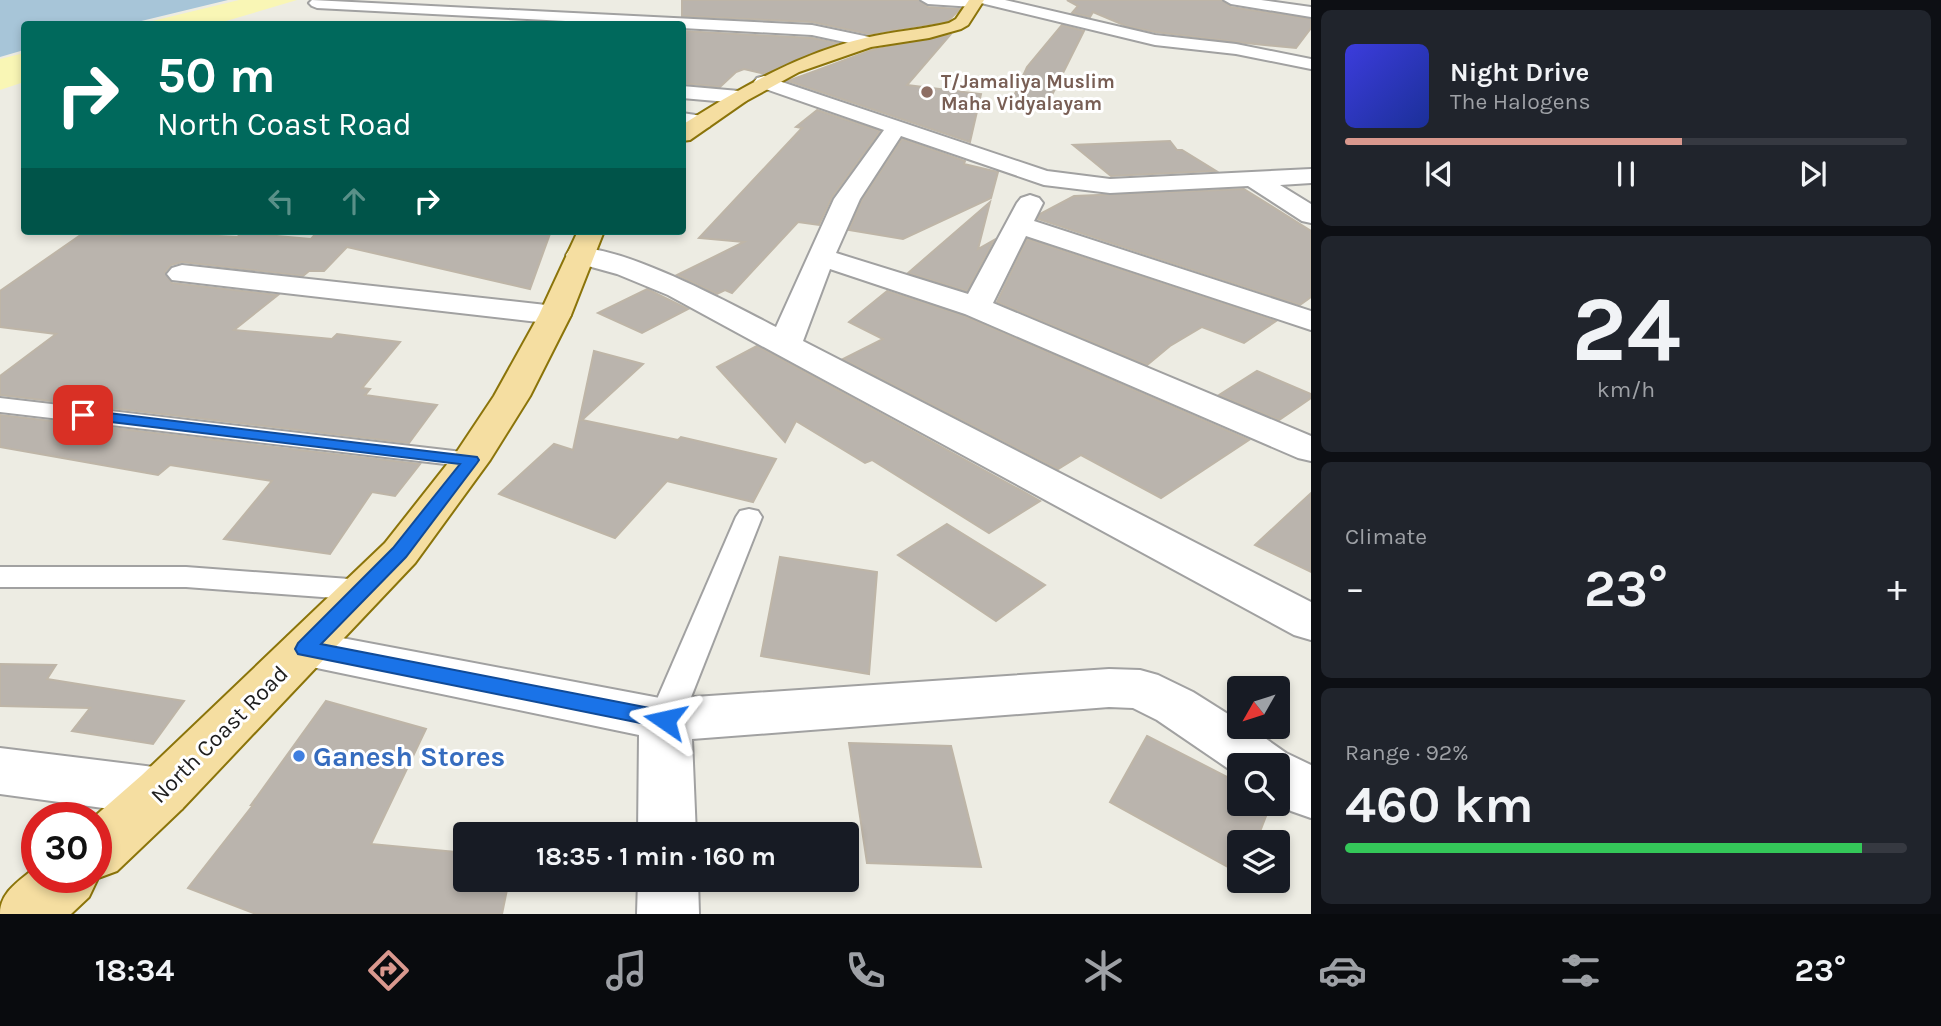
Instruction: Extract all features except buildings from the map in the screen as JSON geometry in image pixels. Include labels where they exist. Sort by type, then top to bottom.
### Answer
[{"type":"main road","points":[[692,121],[792,68],[868,41],[929,33],[955,26],[979,1]]},
{"type":"main road","name":"North Coast Road","points":[[112,837],[162,792],[400,553],[471,460],[512,396],[555,315],[585,243]]},
{"type":"main road","points":[[27,914],[50,893]]},
{"type":"street","points":[[488,21],[520,0]]},
{"type":"street","points":[[928,0],[979,1],[1147,39],[1236,49],[1311,64]]},
{"type":"street","points":[[1231,0],[1311,12]]},
{"type":"street","points":[[317,2],[399,3],[593,21]]},
{"type":"street","points":[[365,21],[399,3]]},
{"type":"street","points":[[605,21],[621,6]]},
{"type":"street","points":[[708,46],[736,8]]},
{"type":"street","points":[[686,24],[812,30],[868,41]]},
{"type":"street","points":[[764,82],[1044,178],[1110,186],[1311,176]]},
{"type":"street","points":[[686,92],[738,97]]},
{"type":"street","points":[[786,345],[820,257],[847,199],[897,127]]},
{"type":"street","points":[[976,307],[1044,178]]},
{"type":"street","points":[[1253,179],[1311,215]]},
{"type":"street","points":[[1019,225],[1311,321]]},
{"type":"street","points":[[585,243],[627,268],[679,289],[786,345],[1311,623]]},
{"type":"street","points":[[820,257],[976,307],[1311,450]]},
{"type":"street","points":[[182,274],[555,315]]},
{"type":"street","points":[[305,649],[665,720],[1109,688],[1140,689],[1175,706],[1247,753]]},
{"type":"street","points":[[665,720],[667,822]]},
{"type":"street","points":[[0,771],[162,792]]},
{"type":"street","points":[[1290,780],[1311,794]]},
{"type":"street","points":[[668,892],[668,914]]},
{"type":"lane","points":[[0,405],[471,460]]},
{"type":"lane","points":[[665,720],[749,517]]},
{"type":"lane","points":[[0,577],[186,577],[363,590]]},
{"type":"sand","points":[[239,0],[297,0],[226,21],[152,21]]},
{"type":"sand","points":[[21,54],[21,83],[0,90],[0,59]]},
{"type":"water","points":[[0,0],[228,0],[141,21],[21,21],[21,51],[0,57]]},
{"type":"place","name":"T/Jamaliya Muslim Maha Vidyalayam","points":[[927,92]]},
{"type":"place","name":"Ganesh Stores","points":[[299,756]]},
{"type":"route","points":[[83,415],[471,460],[400,553],[305,649],[665,720]]}]
